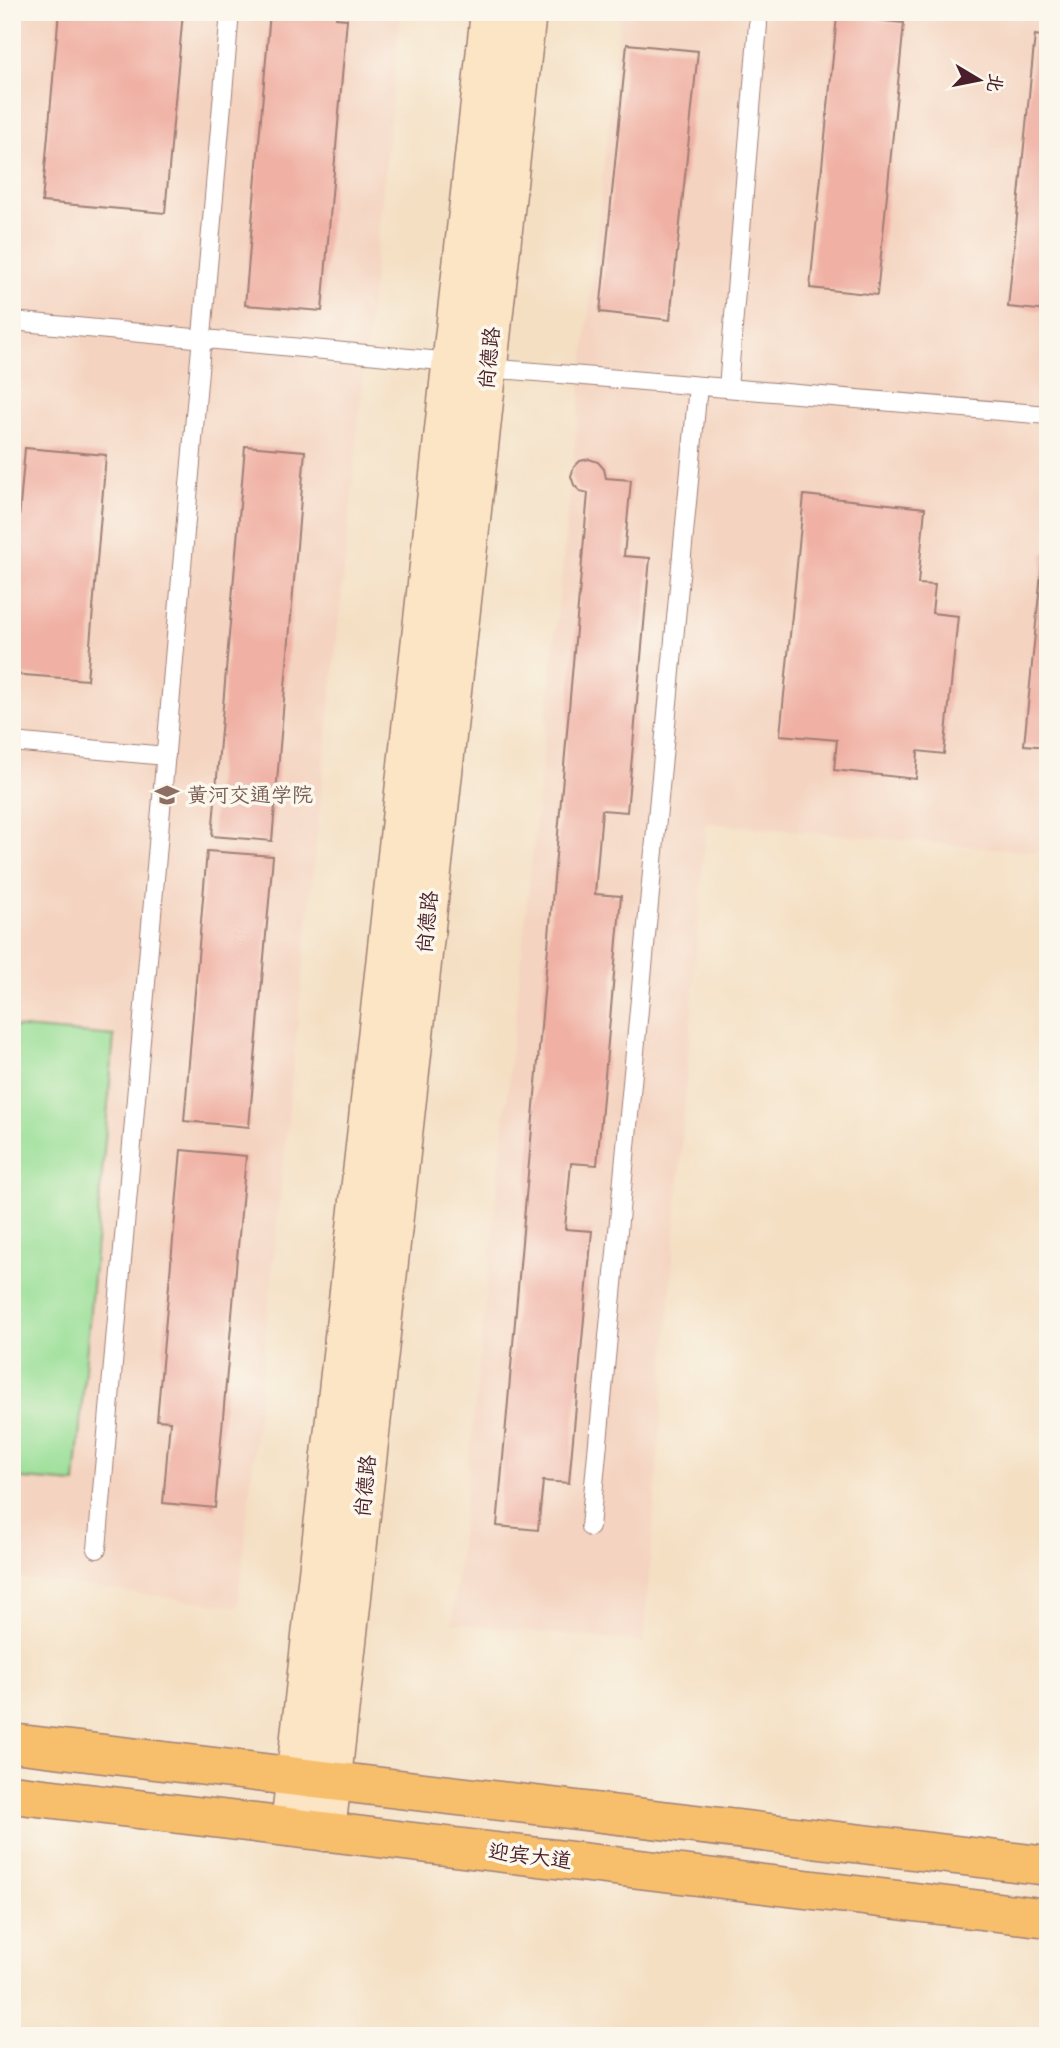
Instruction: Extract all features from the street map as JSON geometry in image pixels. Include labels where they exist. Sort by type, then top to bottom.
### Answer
[{"type":"highway","points":[[12,1743],[1048,1866]]},
{"type":"highway","name":"迎宾大道","points":[[12,1794],[1048,1918]]},
{"type":"street","name":"尚德路","points":[[308,1829],[469,365],[490,12]]},
{"type":"street","name":"尚德路","points":[[469,365],[527,12]]},
{"type":"lane","points":[[97,1549],[230,12]]},
{"type":"lane","points":[[728,388],[758,24]]},
{"type":"lane","points":[[12,321],[698,386],[1048,415]]},
{"type":"lane","points":[[590,1527],[698,386]]},
{"type":"lane","points":[[12,743],[166,756]]},
{"type":"shaded area","name":"黄河交通学院","points":[[12,12],[401,12],[238,1607],[12,1577]]},
{"type":"shaded area","points":[[620,12],[1048,12],[1048,853],[706,823],[644,1643],[452,1623]]},
{"type":"green space","points":[[12,1027],[114,1036],[75,1483],[12,1478]]},
{"type":"building","points":[[59,12],[183,12],[165,213],[42,202]]},
{"type":"building","points":[[270,12],[337,12],[336,18],[347,19],[322,311],[245,305]]},
{"type":"building","points":[[837,16],[904,23],[877,295],[810,288]]},
{"type":"building","points":[[1035,35],[1048,37],[1048,311],[1008,307]]},
{"type":"building","points":[[627,44],[698,51],[670,320],[600,312]]},
{"type":"building","points":[[245,446],[305,451],[272,841],[212,836]]},
{"type":"building","points":[[25,448],[106,455],[87,680],[12,674],[12,600]]},
{"type":"building","points":[[589,459],[598,462],[604,469],[606,478],[631,480],[624,556],[650,558],[627,812],[602,810],[595,894],[621,896],[597,1165],[571,1163],[565,1229],[592,1231],[569,1483],[543,1481],[538,1530],[497,1526],[588,493],[580,491],[574,485],[571,476],[580,461]]},
{"type":"building","points":[[804,495],[925,508],[918,584],[935,585],[932,613],[958,616],[944,754],[918,751],[916,779],[834,770],[837,740],[780,735]]},
{"type":"building","points":[[1043,553],[1048,553],[1048,747],[1024,745]]},
{"type":"building","points":[[207,851],[273,856],[249,1127],[184,1121]]},
{"type":"building","points":[[181,1150],[246,1156],[215,1508],[163,1503],[170,1421],[157,1420]]},
{"type":"place","name":"黄河交通学院","points":[[167,795]]}]
